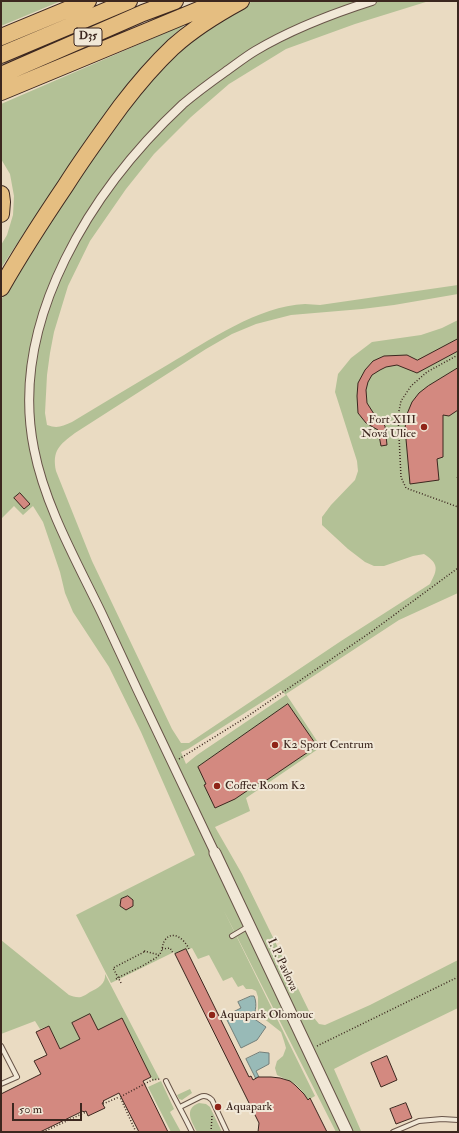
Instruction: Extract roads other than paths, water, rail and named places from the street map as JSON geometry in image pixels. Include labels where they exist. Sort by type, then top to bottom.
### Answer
[{"type":"highway","points":[[1,37],[88,1]]},
{"type":"highway","name":"D35","points":[[1,55],[129,1]]},
{"type":"highway","name":"D35","points":[[1,75],[143,13],[175,1]]},
{"type":"highway","points":[[1,92],[220,1]]},
{"type":"highway","points":[[1,288],[80,164],[109,122],[147,74],[173,47],[194,30],[215,15],[241,1]]},
{"type":"highway","points":[[1,194],[1,214]]},
{"type":"street","points":[[215,853],[46,494],[32,437],[29,400],[32,360],[40,324],[48,300],[66,257],[95,206],[146,142],[185,103],[254,51],[295,30],[332,14],[372,1]]},
{"type":"street","name":"I. P. Pavlova","points":[[215,853],[347,1132]]},
{"type":"lane","points":[[232,936],[250,926]]},
{"type":"lane","points":[[1,1046],[17,1077],[1,1084]]},
{"type":"lane","points":[[166,1081],[192,1132]]},
{"type":"lane","points":[[180,1107],[200,1097],[209,1097],[212,1100],[227,1132]]},
{"type":"lane","points":[[393,1132],[419,1121],[442,1119],[458,1120]]},
{"type":"water","points":[[254,996],[256,1004],[253,1018],[266,1027],[257,1040],[241,1048],[225,1016],[241,1008],[238,1002]]},
{"type":"water","points":[[260,1052],[269,1053],[269,1064],[256,1071],[259,1077],[256,1079],[246,1059]]},
{"type":"place","name":"Fort XIII Nová Ulice","points":[[424,427]]},
{"type":"place","name":"K2 Sport Centrum","points":[[275,745]]},
{"type":"place","name":"Coffee Room K2","points":[[217,786]]},
{"type":"place","name":"Aquapark Olomouc","points":[[212,1015]]},
{"type":"place","name":"Aquapark","points":[[218,1107]]}]
